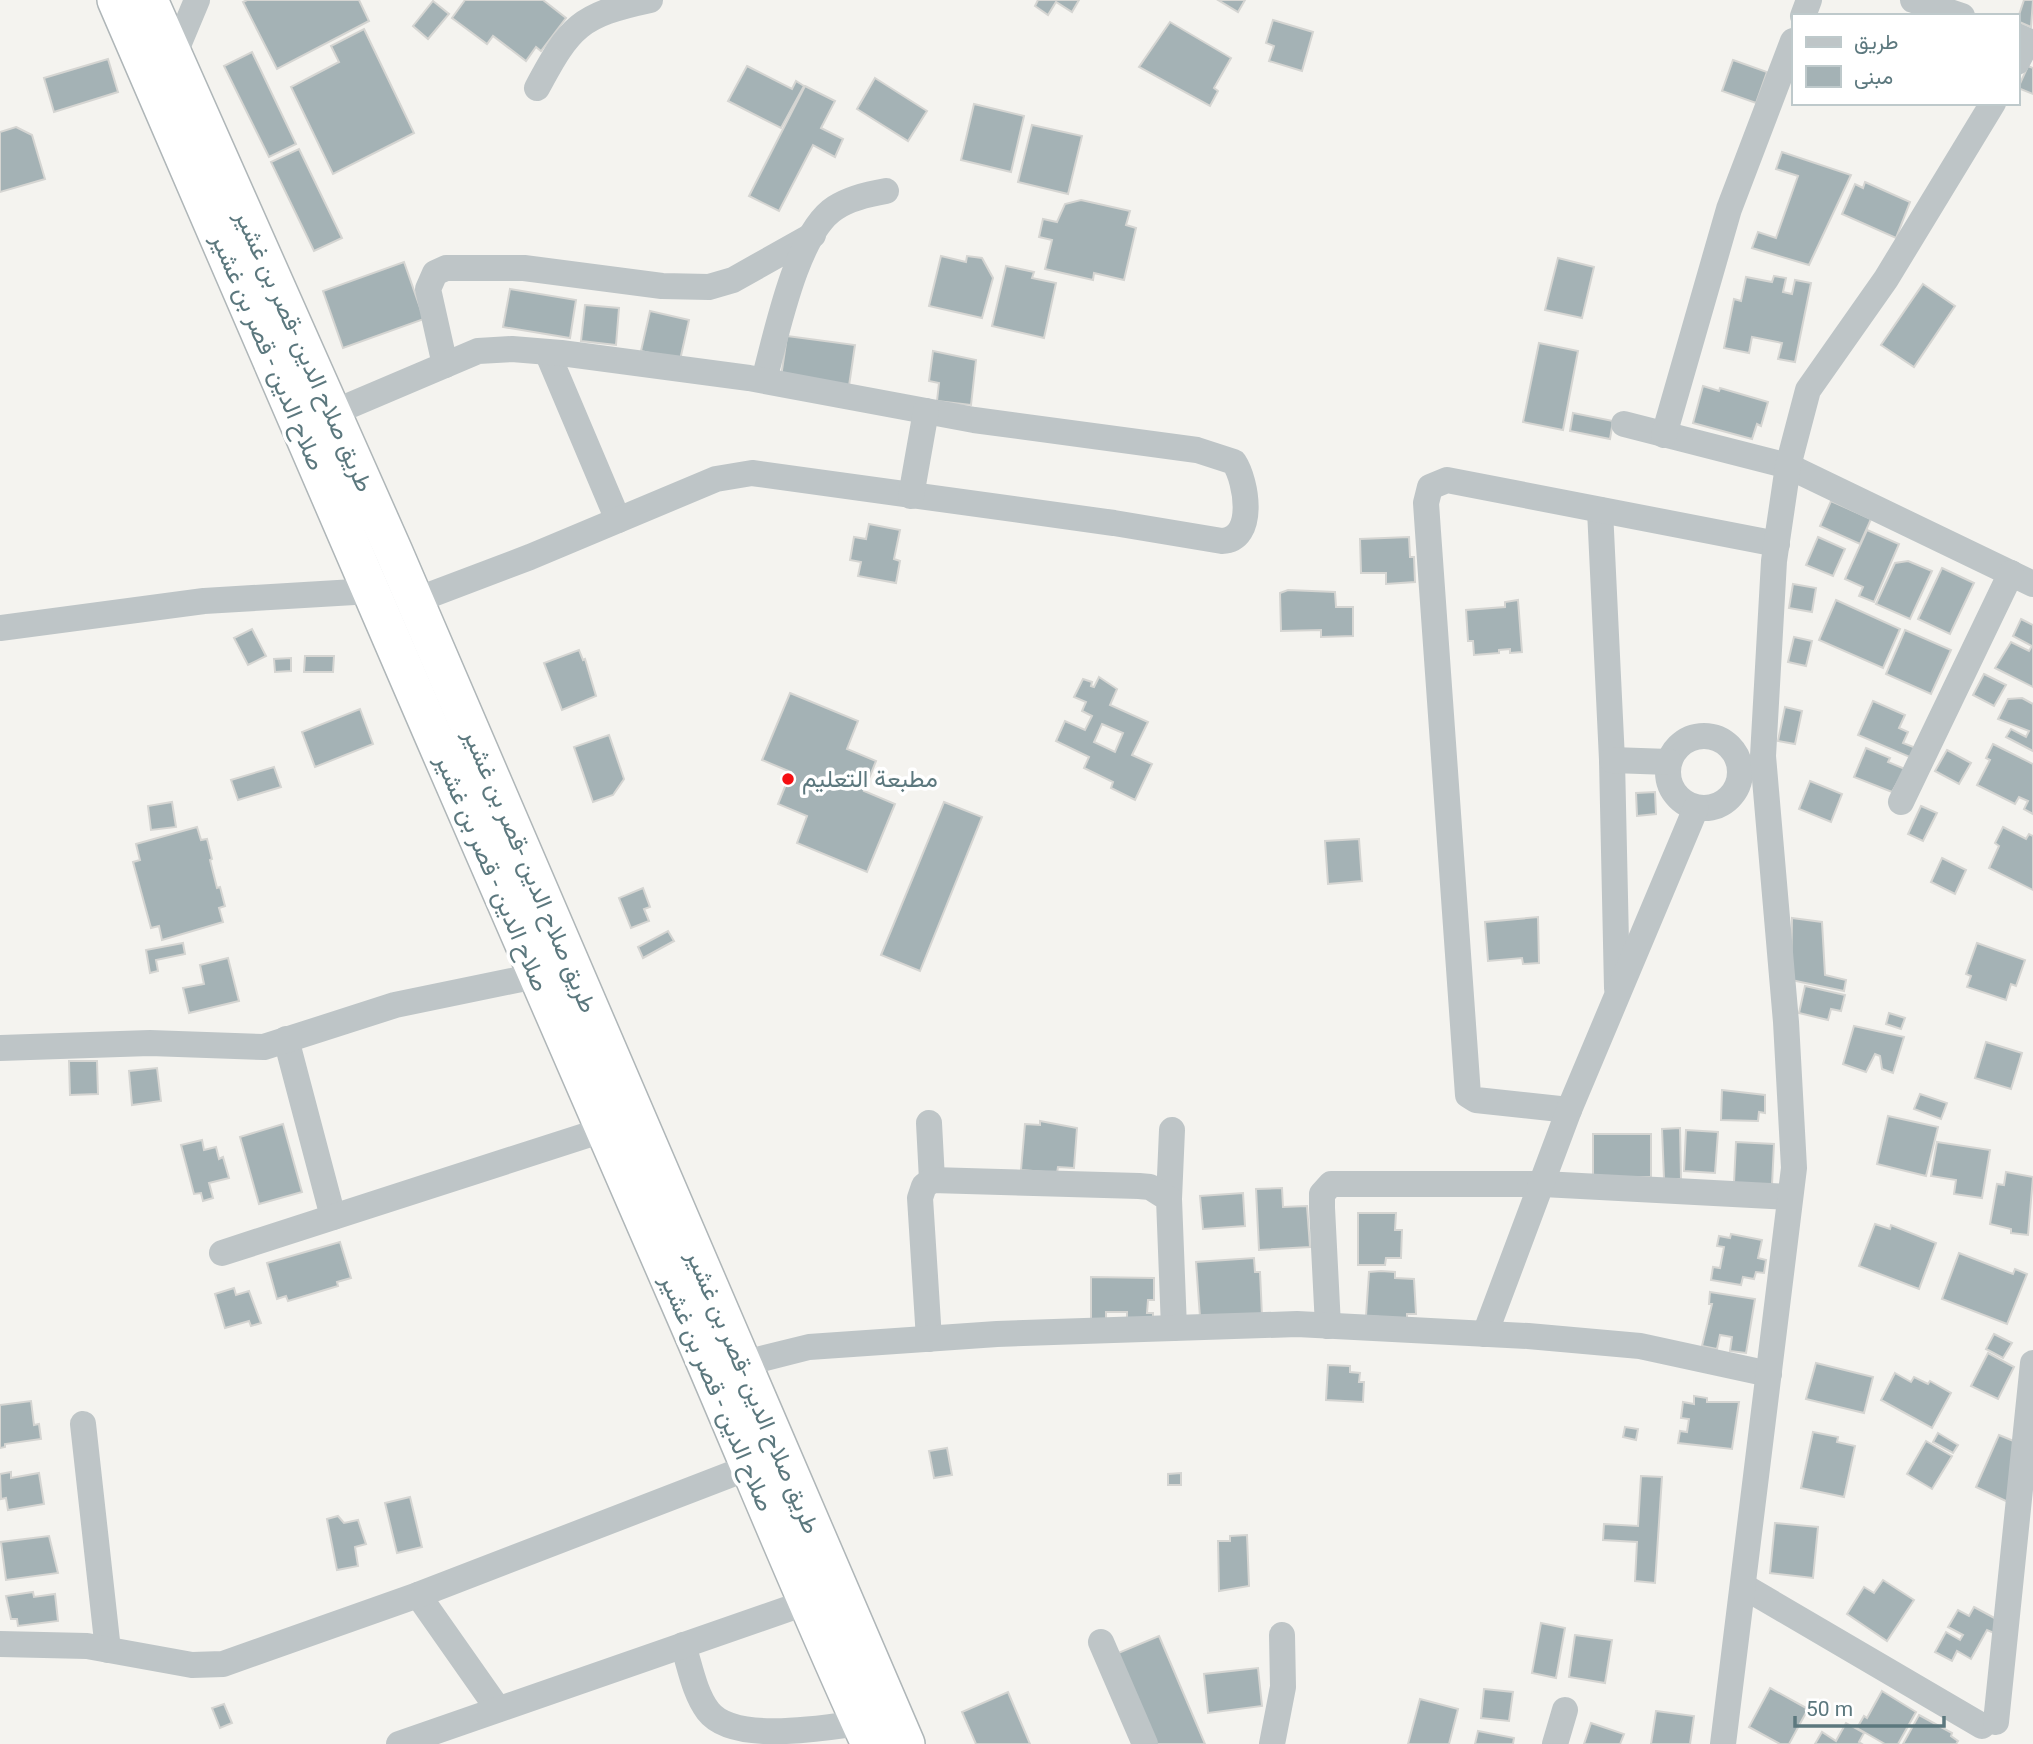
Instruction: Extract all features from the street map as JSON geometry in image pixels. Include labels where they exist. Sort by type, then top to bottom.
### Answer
[{"type":"highway","name":"صلاح الدين - قصر بن غشير","points":[[116,0],[750,1467],[805,1603],[865,1733]]},
{"type":"highway","name":"طريق صلاح الدين -قصر بن غشير","points":[[149,0],[414,601],[906,1744]]},
{"type":"street","points":[[174,55],[197,0]]},
{"type":"street","points":[[537,88],[570,32],[589,18],[650,0]]},
{"type":"street","points":[[1913,0],[1956,14]]},
{"type":"street","points":[[1664,435],[1729,209],[1792,44]]},
{"type":"street","points":[[1728,1741],[1743,1586],[1794,1168],[1786,1022],[1750,758],[1787,466],[1808,390],[1886,279],[1992,105]]},
{"type":"street","points":[[764,380],[788,285],[813,235],[834,208],[864,195],[886,191]]},
{"type":"street","points":[[445,365],[428,289],[435,273],[446,268],[524,268],[662,286],[709,287],[733,280],[813,235]]},
{"type":"street","points":[[332,413],[478,351],[547,352],[764,380],[926,411],[1219,455],[1234,462],[1243,477],[1245,524],[1238,536],[1231,541],[1222,541],[1114,523],[752,473],[716,479],[414,601]]},
{"type":"street","points":[[547,352],[618,520]]},
{"type":"street","points":[[911,496],[926,411]]},
{"type":"street","points":[[1623,424],[1787,466],[2022,579],[1901,802]]},
{"type":"street","points":[[1569,1110],[1476,1100],[1468,1095],[1426,503],[1430,487],[1447,480],[1777,544]]},
{"type":"street","points":[[1600,510],[1612,760],[1618,1000]]},
{"type":"street","points":[[0,628],[204,601],[371,591]]},
{"type":"street","points":[[1703,736],[1724,743],[1750,758],[1731,797],[1715,807],[1696,808],[1682,802],[1672,791],[1667,777],[1669,762],[1682,744],[1703,736]]},
{"type":"street","points":[[1612,760],[1669,762]]},
{"type":"street","points":[[1485,1334],[1569,1110],[1618,1000],[1696,808]]},
{"type":"street","points":[[0,1048],[150,1043],[264,1047],[395,1005],[536,976]]},
{"type":"street","points":[[286,1039],[333,1217]]},
{"type":"street","points":[[929,1123],[932,1180]]},
{"type":"street","points":[[222,1253],[603,1130]]},
{"type":"street","points":[[1172,1130],[1169,1199],[1174,1328]]},
{"type":"street","points":[[929,1339],[920,1198],[924,1186],[932,1180],[1150,1186],[1169,1199]]},
{"type":"street","points":[[1328,1326],[1322,1194],[1331,1184],[1543,1184],[1790,1197]]},
{"type":"street","points":[[741,1364],[809,1347],[929,1339],[1174,1328],[1328,1326],[1640,1346],[1769,1374]]},
{"type":"street","points":[[1743,1586],[1989,1724],[2033,1363]]},
{"type":"street","points":[[83,1424],[108,1650]]},
{"type":"street","points":[[0,1644],[47,1644],[108,1650],[192,1665],[223,1664],[418,1595],[750,1467]]},
{"type":"street","points":[[418,1595],[498,1709]]},
{"type":"street","points":[[399,1744],[433,1739],[498,1709],[805,1603]]},
{"type":"street","points":[[1272,1744],[1283,1687],[1282,1635]]},
{"type":"street","points":[[1101,1642],[1145,1744]]},
{"type":"street","points":[[683,1644],[703,1704],[709,1714],[720,1721],[740,1729],[776,1734],[865,1733]]},
{"type":"street","points":[[1555,1744],[1565,1710]]},
{"type":"building","points":[[359,0],[369,21],[277,69],[243,2]]},
{"type":"building","points":[[465,0],[543,0],[566,18],[541,51],[536,47],[526,61],[493,36],[487,44],[452,18]]},
{"type":"building","points":[[1038,0],[1079,0],[1072,12],[1056,2],[1048,15],[1035,6]]},
{"type":"building","points":[[1218,0],[1245,0],[1238,12]]},
{"type":"building","points":[[2024,0],[2033,0],[2031,27],[2019,22]]},
{"type":"building","points":[[433,1],[449,14],[428,39],[413,26]]},
{"type":"building","points":[[1273,20],[1313,32],[1302,71],[1269,61],[1274,46],[1266,43]]},
{"type":"building","points":[[1170,22],[1231,58],[1214,88],[1218,91],[1210,106],[1139,67]]},
{"type":"building","points":[[364,29],[414,133],[333,174],[291,87],[339,62],[331,46]]},
{"type":"building","points":[[252,52],[296,144],[269,157],[224,66]]},
{"type":"building","points":[[108,59],[118,92],[54,112],[44,78]]},
{"type":"building","points":[[1733,60],[1767,72],[1756,103],[1722,91]]},
{"type":"building","points":[[747,66],[792,89],[796,81],[804,86],[781,128],[728,101]]},
{"type":"building","points":[[2028,66],[2033,68],[2033,94],[2019,88]]},
{"type":"building","points":[[875,78],[927,111],[908,141],[857,109]]},
{"type":"building","points":[[805,86],[835,101],[821,128],[843,139],[835,157],[813,145],[779,211],[749,196]]},
{"type":"building","points":[[974,104],[1024,116],[1011,172],[961,160]]},
{"type":"building","points":[[1032,125],[1082,136],[1068,194],[1018,182]]},
{"type":"building","points":[[16,127],[32,135],[45,179],[0,192],[0,132]]},
{"type":"building","points":[[299,149],[342,238],[314,251],[271,162]]},
{"type":"building","points":[[1782,152],[1851,175],[1809,265],[1752,248],[1758,232],[1776,238],[1798,176],[1776,169]]},
{"type":"building","points":[[1865,182],[1910,202],[1896,238],[1842,214],[1855,184],[1863,188]]},
{"type":"building","points":[[1081,200],[1130,211],[1126,225],[1136,228],[1124,280],[1094,273],[1093,280],[1045,269],[1052,240],[1039,237],[1043,219],[1057,222],[1065,204]]},
{"type":"building","points":[[941,256],[966,262],[967,256],[982,258],[993,278],[982,318],[929,306]]},
{"type":"building","points":[[1558,258],[1594,267],[1582,318],[1545,310]]},
{"type":"building","points":[[404,262],[424,319],[343,348],[323,291]]},
{"type":"building","points":[[1006,266],[1034,272],[1032,278],[1056,283],[1044,338],[992,326]]},
{"type":"building","points":[[1774,276],[1786,278],[1783,292],[1792,294],[1795,280],[1811,283],[1795,362],[1778,359],[1782,343],[1752,337],[1749,353],[1724,348],[1734,299],[1741,301],[1746,277],[1772,282]]},
{"type":"building","points":[[1923,284],[1955,306],[1914,367],[1881,345]]},
{"type":"building","points":[[510,289],[576,300],[570,338],[503,327]]},
{"type":"building","points":[[585,305],[619,308],[616,345],[581,341]]},
{"type":"building","points":[[650,311],[689,320],[680,360],[641,351]]},
{"type":"building","points":[[787,336],[855,345],[849,386],[781,377]]},
{"type":"building","points":[[1539,343],[1578,351],[1563,430],[1523,422]]},
{"type":"building","points":[[933,351],[976,360],[971,405],[937,401],[939,383],[929,381]]},
{"type":"building","points":[[1703,386],[1719,391],[1720,388],[1768,402],[1761,426],[1757,424],[1752,439],[1693,423]]},
{"type":"building","points":[[1573,413],[1613,421],[1610,439],[1570,431]]},
{"type":"building","points":[[1831,501],[1871,519],[1860,544],[1820,526]]},
{"type":"building","points":[[869,524],[900,530],[894,559],[900,561],[896,583],[858,576],[861,562],[850,560],[854,537],[866,539]]},
{"type":"building","points":[[1867,530],[1899,544],[1874,602],[1859,596],[1863,587],[1845,579]]},
{"type":"building","points":[[1409,537],[1410,557],[1414,557],[1415,582],[1386,584],[1386,573],[1361,573],[1360,539]]},
{"type":"building","points":[[1818,537],[1845,549],[1833,576],[1806,565]]},
{"type":"building","points":[[1908,561],[1932,571],[1910,619],[1876,604],[1895,563]]},
{"type":"building","points":[[1942,568],[1974,583],[1950,634],[1918,619]]},
{"type":"building","points":[[1793,584],[1816,588],[1812,612],[1789,608]]},
{"type":"building","points":[[1288,590],[1335,592],[1336,607],[1353,607],[1353,636],[1321,637],[1321,630],[1281,631],[1280,593]]},
{"type":"building","points":[[1518,600],[1522,652],[1510,653],[1510,649],[1499,650],[1499,653],[1474,655],[1473,641],[1468,641],[1466,610],[1505,607],[1505,602]]},
{"type":"building","points":[[1836,600],[1900,629],[1883,668],[1819,640]]},
{"type":"building","points":[[2021,619],[2033,625],[2033,687],[1995,668],[2011,642],[2029,651],[2032,646],[2013,636]]},
{"type":"building","points":[[252,629],[266,656],[248,665],[234,638]]},
{"type":"building","points":[[1905,630],[1951,650],[1931,694],[1886,674]]},
{"type":"building","points":[[1794,637],[1812,641],[1806,666],[1788,662]]},
{"type":"building","points":[[579,650],[583,660],[585,659],[596,696],[562,710],[544,663]]},
{"type":"building","points":[[305,656],[334,656],[333,672],[304,672]]},
{"type":"building","points":[[291,658],[291,671],[275,672],[274,659]]},
{"type":"building","points":[[1984,674],[2006,685],[1994,706],[1973,695]]},
{"type":"building","points":[[1099,677],[1117,689],[1110,705],[1148,722],[1132,755],[1152,764],[1135,800],[1111,788],[1113,782],[1084,768],[1089,757],[1056,741],[1065,721],[1085,730],[1092,716],[1082,711],[1086,702],[1074,697],[1083,679],[1092,682],[1091,686],[1094,687]],"holes":[[[1102,724],[1123,733],[1115,752],[1094,742]]]},
{"type":"building","points":[[790,693],[858,721],[847,749],[876,761],[864,791],[895,804],[867,872],[797,843],[807,816],[778,804],[791,772],[762,760]]},
{"type":"building","points":[[2022,698],[2033,704],[2033,751],[2006,737],[2011,729],[2026,737],[2029,731],[1998,719],[2008,699]]},
{"type":"building","points":[[1873,701],[1905,715],[1899,728],[1908,732],[1903,743],[1916,748],[1912,758],[1858,735]]},
{"type":"building","points":[[1785,707],[1802,711],[1795,744],[1778,741]]},
{"type":"building","points":[[360,709],[373,744],[315,767],[302,732]]},
{"type":"building","points":[[609,735],[624,779],[613,795],[593,802],[574,747]]},
{"type":"building","points":[[1993,744],[2033,764],[2033,814],[2024,809],[2028,801],[2019,797],[2015,804],[1977,785],[1990,760],[1986,758]]},
{"type":"building","points":[[1866,748],[1890,758],[1888,762],[1905,769],[1892,792],[1854,777]]},
{"type":"building","points":[[1947,750],[1971,763],[1959,784],[1935,771]]},
{"type":"building","points":[[274,767],[281,787],[238,800],[231,780]]},
{"type":"building","points":[[1810,781],[1842,794],[1831,822],[1799,809]]},
{"type":"building","points":[[1655,792],[1656,814],[1637,816],[1636,793]]},
{"type":"building","points":[[172,802],[176,827],[151,830],[148,806]]},
{"type":"building","points":[[944,802],[982,817],[920,971],[881,955]]},
{"type":"building","points":[[1921,806],[1937,813],[1923,841],[1908,834]]},
{"type":"building","points":[[197,827],[201,840],[207,839],[217,888],[220,887],[225,906],[219,908],[223,922],[162,940],[159,926],[151,928],[133,862],[140,860],[136,844]]},
{"type":"building","points":[[2003,827],[2026,839],[2029,834],[2033,836],[2033,890],[1989,868],[1999,846],[1995,843]]},
{"type":"building","points":[[1359,839],[1362,881],[1328,884],[1325,841]]},
{"type":"building","points":[[1942,858],[1966,870],[1955,894],[1931,882]]},
{"type":"building","points":[[643,888],[650,907],[644,909],[649,921],[631,928],[619,898]]},
{"type":"building","points":[[1538,917],[1539,963],[1523,964],[1522,958],[1488,961],[1485,922]]},
{"type":"building","points":[[1792,918],[1822,922],[1825,975],[1846,980],[1844,991],[1791,980]]},
{"type":"building","points":[[668,931],[674,941],[643,958],[638,947]]},
{"type":"building","points":[[183,943],[185,954],[156,960],[158,971],[150,973],[146,950]]},
{"type":"building","points":[[1977,943],[2025,960],[2016,986],[2011,984],[2006,1000],[1967,987],[1971,976],[1966,974]]},
{"type":"building","points":[[228,958],[239,1001],[189,1013],[183,988],[204,984],[200,965]]},
{"type":"building","points":[[1805,986],[1845,995],[1841,1011],[1831,1009],[1828,1020],[1799,1013]]},
{"type":"building","points":[[1889,1013],[1905,1018],[1901,1029],[1886,1024]]},
{"type":"building","points":[[1854,1026],[1904,1037],[1893,1073],[1882,1069],[1880,1056],[1875,1054],[1866,1072],[1843,1064]]},
{"type":"building","points":[[1986,1042],[2022,1053],[2011,1089],[1975,1078]]},
{"type":"building","points":[[69,1061],[97,1061],[98,1094],[70,1095]]},
{"type":"building","points":[[157,1068],[161,1101],[132,1105],[129,1071]]},
{"type":"building","points":[[1722,1090],[1765,1095],[1765,1113],[1759,1112],[1758,1121],[1721,1120]]},
{"type":"building","points":[[1920,1094],[1947,1103],[1941,1119],[1914,1109]]},
{"type":"building","points":[[1888,1116],[1938,1127],[1926,1176],[1877,1164]]},
{"type":"building","points":[[1040,1121],[1077,1128],[1074,1168],[1058,1167],[1057,1173],[1021,1170],[1025,1124],[1040,1125]]},
{"type":"building","points":[[283,1124],[302,1192],[259,1204],[240,1137]]},
{"type":"building","points":[[1680,1128],[1681,1179],[1664,1179],[1662,1129]]},
{"type":"building","points":[[1686,1130],[1718,1132],[1715,1173],[1684,1171]]},
{"type":"building","points":[[1593,1134],[1651,1134],[1651,1177],[1593,1177]]},
{"type":"building","points":[[202,1140],[204,1150],[216,1147],[219,1159],[223,1157],[229,1178],[209,1183],[213,1198],[203,1201],[201,1193],[194,1194],[181,1145]]},
{"type":"building","points":[[1736,1142],[1774,1144],[1772,1185],[1734,1183]]},
{"type":"building","points":[[1937,1142],[1990,1150],[1982,1198],[1954,1194],[1956,1180],[1931,1176]]},
{"type":"building","points":[[2006,1172],[2033,1177],[2028,1235],[2011,1233],[2011,1229],[1990,1224],[1997,1184],[2004,1185]]},
{"type":"building","points":[[1282,1188],[1283,1207],[1307,1206],[1310,1247],[1259,1250],[1256,1189]]},
{"type":"building","points":[[1243,1193],[1245,1226],[1203,1229],[1200,1196]]},
{"type":"building","points":[[1358,1213],[1396,1213],[1395,1230],[1402,1230],[1401,1258],[1386,1258],[1385,1265],[1358,1265]]},
{"type":"building","points":[[1875,1224],[1890,1229],[1891,1225],[1936,1243],[1919,1289],[1859,1266]]},
{"type":"building","points":[[1731,1234],[1762,1240],[1758,1258],[1766,1260],[1764,1273],[1756,1272],[1754,1279],[1743,1277],[1741,1285],[1711,1280],[1713,1267],[1720,1268],[1724,1247],[1717,1246],[1719,1236],[1730,1238]]},
{"type":"building","points":[[340,1242],[351,1278],[337,1282],[338,1286],[288,1301],[286,1296],[277,1299],[267,1263]]},
{"type":"building","points":[[1959,1253],[2013,1274],[2015,1269],[2027,1274],[2007,1324],[1942,1299]]},
{"type":"building","points":[[1254,1258],[1255,1272],[1260,1272],[1262,1316],[1200,1317],[1196,1262]]},
{"type":"building","points":[[1369,1272],[1395,1272],[1395,1278],[1414,1279],[1416,1314],[1407,1314],[1407,1319],[1366,1316]]},
{"type":"building","points":[[1091,1277],[1154,1278],[1154,1300],[1148,1300],[1147,1313],[1153,1313],[1153,1321],[1127,1321],[1127,1312],[1106,1312],[1106,1321],[1091,1321]]},
{"type":"building","points":[[234,1288],[236,1295],[249,1291],[261,1323],[251,1326],[249,1321],[225,1328],[215,1294]]},
{"type":"building","points":[[1710,1292],[1755,1299],[1746,1353],[1730,1351],[1732,1337],[1720,1335],[1717,1349],[1702,1346],[1712,1304],[1709,1304]]},
{"type":"building","points":[[1994,1334],[2012,1343],[2003,1358],[1986,1349]]},
{"type":"building","points":[[1988,1353],[2014,1367],[1998,1399],[1971,1386]]},
{"type":"building","points":[[1816,1363],[1873,1377],[1864,1413],[1806,1399]]},
{"type":"building","points":[[1328,1365],[1350,1366],[1350,1372],[1360,1373],[1359,1382],[1364,1382],[1363,1402],[1326,1400]]},
{"type":"building","points":[[1895,1373],[1911,1382],[1914,1377],[1928,1384],[1930,1381],[1951,1393],[1932,1428],[1881,1400]]},
{"type":"building","points":[[1694,1396],[1707,1398],[1707,1402],[1739,1402],[1732,1449],[1678,1443],[1680,1431],[1687,1432],[1689,1419],[1681,1418],[1683,1402],[1694,1404]]},
{"type":"building","points":[[31,1401],[34,1425],[39,1424],[41,1439],[5,1444],[5,1447],[0,1448],[0,1405]]},
{"type":"building","points":[[1625,1427],[1638,1429],[1636,1440],[1623,1437]]},
{"type":"building","points":[[1813,1432],[1838,1437],[1837,1442],[1855,1446],[1844,1497],[1801,1488]]},
{"type":"building","points":[[1938,1433],[1958,1445],[1953,1453],[1933,1442]]},
{"type":"building","points":[[1999,1435],[2016,1442],[2008,1502],[1976,1487]]},
{"type":"building","points":[[1926,1441],[1952,1456],[1932,1489],[1907,1474]]},
{"type":"building","points":[[947,1448],[952,1475],[934,1478],[929,1451]]},
{"type":"building","points":[[11,1472],[11,1478],[39,1473],[44,1504],[8,1510],[6,1498],[1,1499],[0,1474]]},
{"type":"building","points":[[1181,1473],[1181,1485],[1168,1485],[1168,1474]]},
{"type":"building","points":[[1641,1476],[1662,1477],[1655,1583],[1635,1581],[1637,1542],[1603,1540],[1604,1524],[1638,1526]]},
{"type":"building","points":[[410,1497],[422,1547],[397,1553],[385,1503]]},
{"type":"building","points":[[338,1516],[344,1523],[358,1520],[366,1544],[355,1547],[358,1566],[337,1570],[327,1519]]},
{"type":"building","points":[[1775,1523],[1818,1527],[1813,1578],[1770,1573]]},
{"type":"building","points":[[1247,1535],[1249,1586],[1219,1591],[1218,1541],[1230,1541],[1230,1536]]},
{"type":"building","points":[[49,1536],[58,1573],[6,1580],[1,1542]]},
{"type":"building","points":[[1883,1580],[1914,1600],[1887,1641],[1847,1614],[1864,1587],[1874,1593]]},
{"type":"building","points":[[33,1592],[34,1597],[55,1594],[58,1621],[18,1626],[17,1619],[11,1619],[6,1596]]},
{"type":"building","points":[[1974,1607],[2000,1621],[1994,1633],[1987,1630],[1971,1659],[1957,1651],[1952,1661],[1935,1652],[1946,1632],[1960,1640],[1963,1635],[1948,1627],[1958,1610],[1969,1616]]},
{"type":"building","points":[[1541,1623],[1565,1628],[1556,1678],[1532,1673]]},
{"type":"building","points":[[1575,1635],[1612,1640],[1605,1683],[1569,1677]]},
{"type":"building","points":[[1159,1636],[1205,1744],[1148,1744],[1111,1656]]},
{"type":"building","points":[[1258,1668],[1262,1706],[1208,1713],[1204,1674]]},
{"type":"building","points":[[1770,1688],[1808,1709],[1789,1744],[1780,1744],[1749,1727]]},
{"type":"building","points":[[1484,1689],[1513,1692],[1509,1721],[1481,1718]]},
{"type":"building","points":[[1882,1691],[1916,1712],[1898,1744],[1885,1744],[1857,1728],[1864,1716],[1867,1718]]},
{"type":"building","points":[[1008,1692],[1030,1744],[976,1744],[962,1712]]},
{"type":"building","points":[[1420,1699],[1458,1709],[1449,1744],[1408,1744]]},
{"type":"building","points":[[224,1704],[232,1723],[220,1728],[212,1708]]},
{"type":"building","points":[[1656,1711],[1694,1716],[1690,1744],[1651,1744]]},
{"type":"building","points":[[1919,1715],[1952,1733],[1951,1736],[1958,1741],[1956,1744],[1903,1744]]},
{"type":"building","points":[[1591,1723],[1624,1734],[1620,1744],[1584,1744]]},
{"type":"building","points":[[1846,1723],[1864,1733],[1859,1742],[1862,1744],[1815,1744],[1822,1732],[1836,1741]]},
{"type":"building","points":[[1478,1731],[1514,1738],[1513,1744],[1475,1744]]},
{"type":"place","name":"مطبعة التعليم","points":[[788,779]]}]
